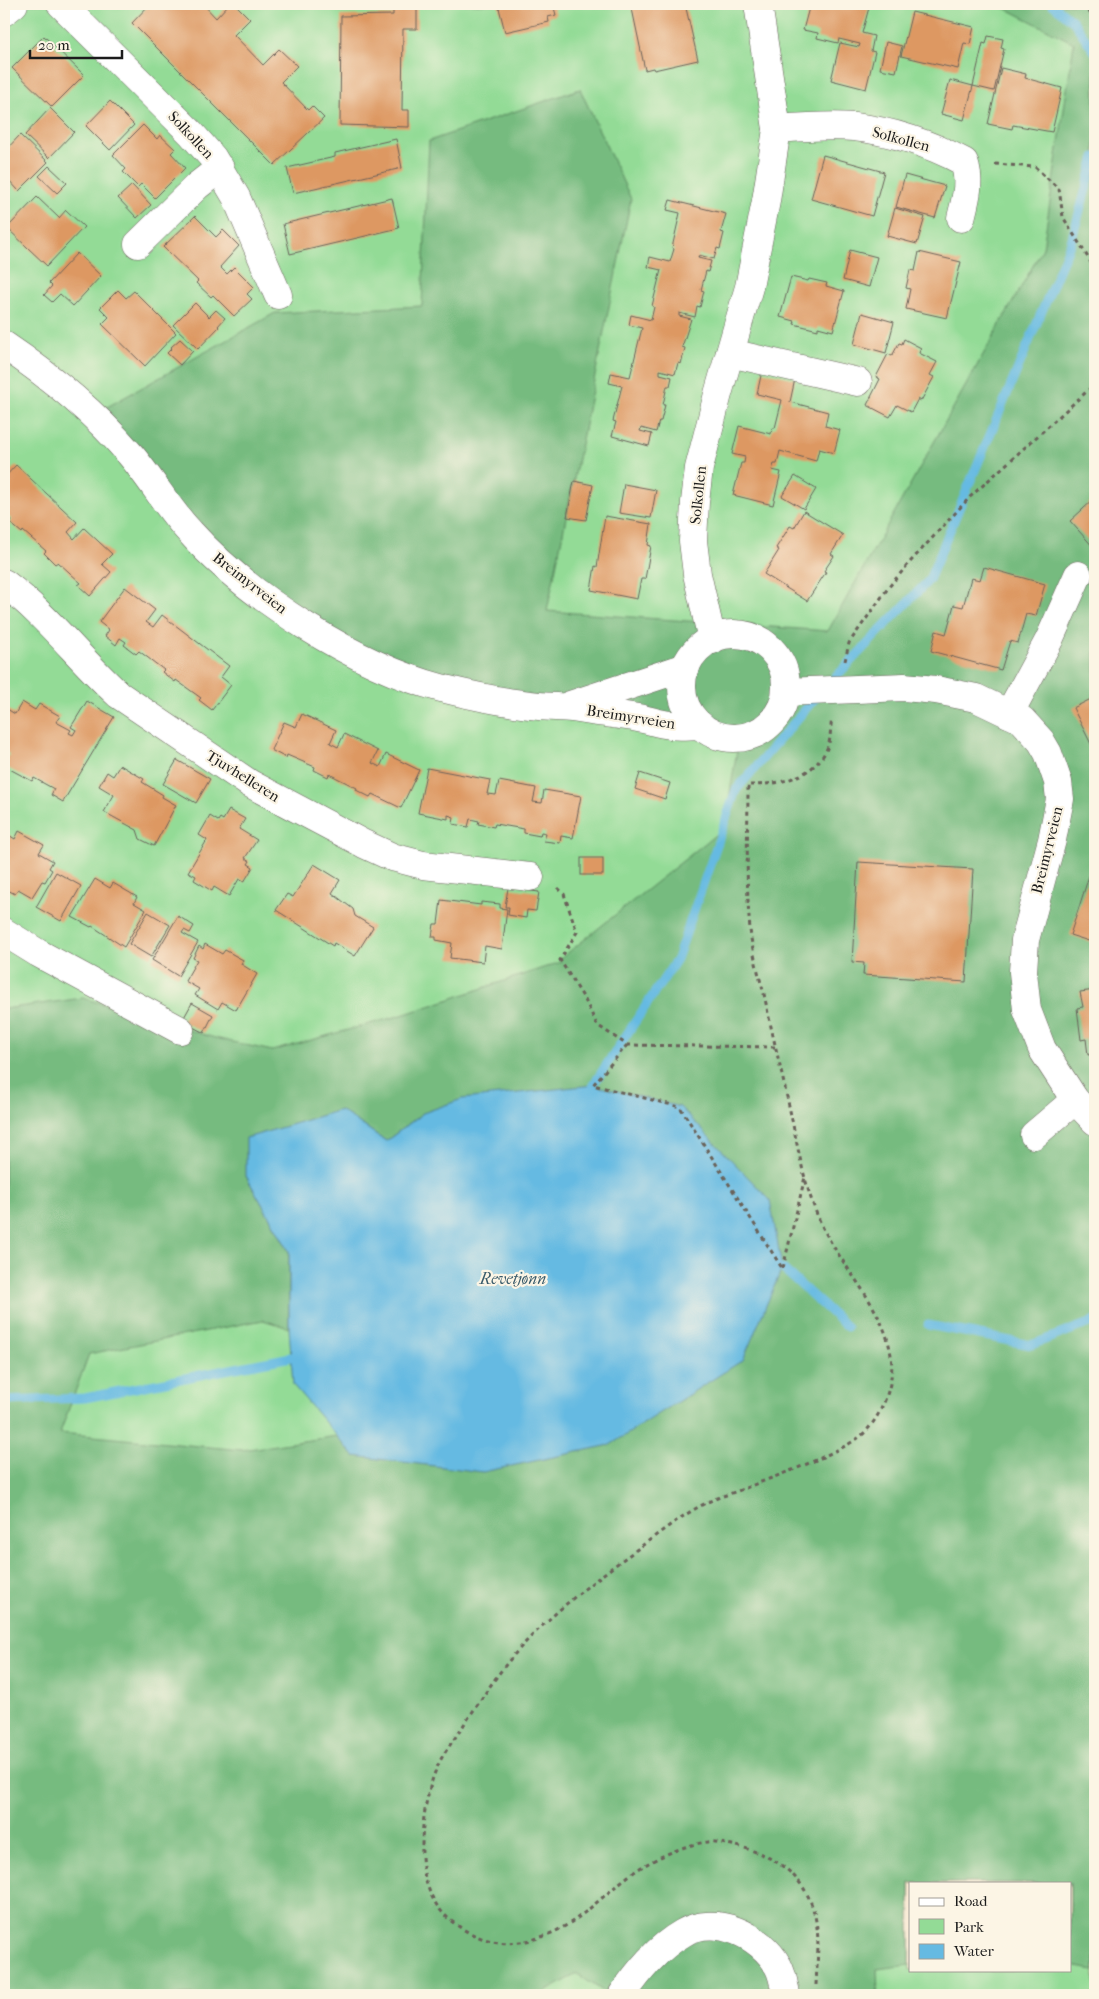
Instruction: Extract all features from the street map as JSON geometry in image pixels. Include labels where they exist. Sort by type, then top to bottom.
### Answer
[{"type":"street","points":[[4,12],[14,4]]},
{"type":"street","name":"Solkollen","points":[[61,4],[190,132],[220,168],[236,197],[278,295]]},
{"type":"street","name":"Solkollen","points":[[712,640],[697,574],[693,541],[699,468],[749,287],[766,201],[777,128],[758,4]]},
{"type":"street","name":"Solkollen","points":[[777,128],[855,128],[917,142],[944,151],[964,162]]},
{"type":"street","points":[[961,218],[968,192],[968,174],[964,162]]},
{"type":"street","points":[[138,244],[197,186],[220,168]]},
{"type":"street","name":"Breimyrveien","points":[[4,345],[60,386],[100,422],[130,454],[189,532],[222,564],[262,595],[312,629],[355,654],[401,675],[441,688],[494,699],[638,718],[673,726],[700,725]]},
{"type":"street","points":[[730,353],[858,382]]},
{"type":"street","points":[[1009,714],[1048,640],[1078,575]]},
{"type":"street","name":"Tjuvhelleren","points":[[4,583],[39,613],[100,678],[120,695],[249,783],[392,857],[423,866],[530,877]]},
{"type":"street","points":[[727,634],[742,635],[758,640],[770,648],[780,661],[785,676],[786,692],[782,707],[773,721],[760,731],[745,737],[729,738],[713,734],[700,725],[690,713],[684,698],[682,683],[686,668],[696,651],[712,640],[727,634]]},
{"type":"street","name":"Breimyrveien","points":[[563,707],[686,668]]},
{"type":"street","name":"Breimyrveien","points":[[786,692],[904,687],[936,690],[976,698],[1022,720],[1041,741],[1048,753],[1058,782],[1060,799],[1052,840],[1025,940],[1022,972],[1027,1010],[1042,1049],[1075,1100],[1095,1121]]},
{"type":"street","points":[[4,932],[38,953],[180,1030]]},
{"type":"street","points":[[1034,1135],[1075,1100]]},
{"type":"street","points":[[622,1995],[658,1951],[683,1932],[703,1925],[734,1930],[758,1943],[778,1967],[786,1995]]},
{"type":"path","points":[[1084,4],[1095,20]]},
{"type":"path","points":[[964,162],[1035,167],[1059,189],[1063,217],[1095,269]]},
{"type":"path","points":[[816,1988],[818,1935],[813,1909],[809,1899],[794,1876],[769,1855],[738,1846],[710,1841],[682,1848],[647,1864],[620,1882],[585,1914],[552,1933],[538,1938],[509,1942],[478,1938],[447,1918],[431,1897],[427,1886],[422,1854],[423,1827],[428,1797],[438,1764],[480,1700],[519,1649],[559,1610],[614,1566],[704,1504],[804,1465],[848,1444],[866,1432],[881,1409],[888,1392],[892,1374],[891,1353],[886,1335],[857,1280],[832,1247],[816,1214],[805,1175],[751,934],[748,900],[748,785],[768,785],[792,780],[817,761],[824,753],[829,744],[830,727],[849,643],[894,581],[970,497],[1095,384]]},
{"type":"path","points":[[530,877],[554,884],[564,894],[577,932],[560,960],[585,1000],[597,1025],[627,1045],[776,1047]]},
{"type":"path","points":[[627,1045],[593,1085],[680,1107],[782,1268],[805,1175]]},
{"type":"green space","points":[[4,4],[1095,4],[1095,1995],[4,1995]]},
{"type":"green space","points":[[997,4],[1095,4],[1095,1970],[1072,1966],[1072,1882],[909,1882],[909,1965],[877,1969],[878,1995],[609,1995],[577,1974],[540,1995],[4,1995],[4,1009],[83,998],[215,1038],[272,1051],[402,1015],[561,962],[560,959],[724,828],[738,744],[583,706],[364,662],[222,565],[91,416],[275,313],[422,306],[429,141],[580,89],[631,199],[547,611],[828,631],[1043,248],[1074,43]],"holes":[[[340,1110],[386,1141],[423,1113],[354,1456],[337,1436],[242,1450],[60,1433],[89,1354],[263,1320],[289,1328],[289,1251],[246,1176]]]},
{"type":"water","name":"Revetjønn","points":[[593,1085],[680,1107],[770,1200],[782,1268],[743,1360],[610,1445],[483,1472],[354,1456],[293,1385],[289,1328],[289,1251],[246,1176],[246,1138],[340,1110],[386,1141],[423,1113],[462,1099]]},
{"type":"building","points":[[150,4],[203,4],[216,18],[229,4],[235,4],[250,19],[234,35],[263,65],[279,49],[297,66],[281,82],[308,110],[312,106],[324,118],[274,165],[132,23]]},
{"type":"building","points":[[393,4],[417,4],[417,29],[403,29],[402,110],[409,110],[409,127],[340,125],[341,16],[393,15]]},
{"type":"building","points":[[498,4],[553,4],[556,15],[548,17],[549,22],[505,32]]},
{"type":"building","points":[[631,4],[685,4],[698,60],[654,70],[653,68],[645,70]]},
{"type":"building","points":[[810,4],[870,4],[862,33],[874,36],[871,51],[875,52],[866,89],[831,80],[840,43],[859,47],[860,44],[839,39],[838,43],[817,38],[818,33],[803,30]]},
{"type":"building","points":[[912,12],[974,27],[970,44],[964,43],[958,69],[901,56]]},
{"type":"building","points":[[44,36],[84,75],[52,107],[12,68]]},
{"type":"building","points":[[988,36],[1003,39],[1001,48],[1004,49],[994,91],[973,86],[983,43],[986,44]]},
{"type":"building","points":[[886,42],[902,46],[896,72],[880,69]]},
{"type":"building","points":[[1001,68],[1026,74],[1025,78],[1062,88],[1052,132],[1013,125],[1012,129],[988,124]]},
{"type":"building","points":[[950,80],[973,86],[964,120],[941,114]]},
{"type":"building","points":[[110,101],[134,125],[110,150],[86,126]]},
{"type":"building","points":[[50,108],[74,132],[49,158],[25,135]]},
{"type":"building","points":[[143,125],[157,139],[160,135],[175,149],[171,153],[185,168],[155,198],[141,184],[138,187],[123,172],[126,169],[113,155]]},
{"type":"building","points":[[20,135],[48,162],[19,191],[6,177],[4,179],[4,152]]},
{"type":"building","points":[[396,139],[402,168],[293,193],[287,168],[335,157],[335,153]]},
{"type":"building","points":[[823,155],[884,172],[872,216],[811,199]]},
{"type":"building","points":[[49,166],[67,183],[57,193],[39,176]]},
{"type":"building","points":[[905,175],[945,186],[935,218],[896,207]]},
{"type":"building","points":[[132,185],[151,205],[137,218],[118,198]]},
{"type":"building","points":[[37,197],[59,218],[66,210],[84,227],[47,266],[7,228]]},
{"type":"building","points":[[392,198],[399,228],[290,254],[283,224]]},
{"type":"building","points":[[670,200],[726,214],[721,232],[724,233],[720,249],[717,248],[714,259],[699,255],[698,258],[711,261],[701,290],[704,291],[700,307],[697,306],[695,317],[679,313],[679,316],[691,319],[682,347],[685,348],[681,364],[678,363],[675,374],[660,370],[660,374],[672,377],[670,386],[667,386],[663,405],[665,405],[656,432],[641,428],[640,431],[652,434],[649,446],[612,436],[616,422],[613,421],[622,386],[609,383],[611,373],[630,377],[642,328],[629,325],[631,315],[651,320],[654,307],[652,306],[661,270],[648,267],[650,257],[670,262],[680,213],[667,210]]},
{"type":"building","points":[[895,208],[925,217],[917,244],[887,236]]},
{"type":"building","points":[[195,216],[216,237],[223,230],[239,246],[220,267],[227,274],[234,267],[254,287],[247,294],[252,299],[234,316],[213,295],[211,297],[196,283],[198,281],[163,247]]},
{"type":"building","points":[[850,250],[877,257],[869,287],[843,280]]},
{"type":"building","points":[[919,252],[961,262],[947,318],[906,309],[910,289],[906,288],[910,270],[915,271]]},
{"type":"building","points":[[77,253],[101,276],[73,306],[60,294],[52,302],[44,295],[52,286],[49,283]]},
{"type":"building","points":[[791,277],[827,283],[826,286],[844,291],[833,331],[818,327],[818,330],[794,324],[795,321],[780,317]]},
{"type":"building","points":[[118,290],[126,298],[134,291],[176,333],[145,366],[102,324],[109,317],[100,308]]},
{"type":"building","points":[[195,303],[209,317],[216,310],[225,318],[198,349],[173,325]]},
{"type":"building","points":[[862,313],[894,322],[886,353],[854,344]]},
{"type":"building","points":[[180,339],[193,351],[180,365],[167,353]]},
{"type":"building","points":[[904,339],[921,348],[919,353],[937,362],[930,375],[934,377],[921,401],[918,399],[911,412],[897,405],[890,417],[867,405],[880,379],[876,377],[888,354],[892,356],[899,343],[902,344]]},
{"type":"building","points":[[762,371],[795,379],[790,402],[828,412],[825,426],[840,430],[834,453],[819,449],[816,461],[780,451],[777,464],[774,464],[772,470],[781,472],[773,505],[733,495],[741,463],[744,463],[745,457],[732,454],[739,426],[771,434],[772,428],[775,428],[782,400],[757,394]]},
{"type":"building","points":[[16,465],[77,522],[68,532],[74,539],[84,528],[112,554],[102,564],[111,572],[90,596],[78,585],[81,583],[58,562],[55,564],[44,553],[46,551],[23,531],[22,533],[9,522],[12,520],[4,513],[4,478]]},
{"type":"building","points":[[795,476],[816,489],[804,509],[782,496]]},
{"type":"building","points":[[574,481],[593,485],[586,520],[567,517]]},
{"type":"building","points":[[624,484],[656,490],[651,518],[619,513]]},
{"type":"building","points":[[1095,498],[1095,549],[1070,521]]},
{"type":"building","points":[[804,511],[843,535],[831,554],[834,556],[824,571],[826,572],[807,601],[764,574],[779,550],[776,548],[790,526],[794,528]]},
{"type":"building","points":[[605,516],[651,524],[648,545],[651,546],[645,579],[641,579],[637,599],[591,590],[595,566],[597,567]]},
{"type":"building","points":[[984,567],[1045,584],[1036,616],[1026,614],[1018,643],[1010,641],[1001,670],[931,651],[936,631],[946,634],[954,605],[963,607],[971,578],[980,580]]},
{"type":"building","points":[[125,587],[155,610],[146,622],[153,627],[162,615],[229,666],[221,677],[231,685],[212,710],[199,700],[201,698],[176,680],[175,682],[162,672],[164,670],[139,651],[136,654],[124,645],[126,642],[120,638],[116,645],[105,636],[109,630],[99,622]]},
{"type":"building","points":[[1095,697],[1095,752],[1073,708]]},
{"type":"building","points":[[87,701],[114,717],[63,802],[51,795],[54,789],[34,778],[32,781],[4,766],[9,754],[4,751],[4,715],[7,709],[15,714],[22,702],[35,710],[39,704],[60,716],[56,722],[71,730],[69,733],[73,735],[76,730],[71,727]]},
{"type":"building","points":[[302,714],[336,730],[330,743],[338,747],[344,734],[378,751],[372,763],[380,767],[386,754],[419,770],[401,808],[372,794],[370,797],[329,774],[328,777],[314,770],[315,767],[287,755],[286,758],[271,750],[284,722],[296,727]]},
{"type":"building","points":[[177,760],[210,779],[196,803],[163,784]]},
{"type":"building","points":[[120,765],[144,779],[142,782],[176,805],[154,846],[140,839],[137,830],[104,812],[114,795],[99,786],[107,772],[113,776]]},
{"type":"building","points":[[427,768],[490,780],[487,794],[496,795],[499,781],[536,788],[533,802],[542,803],[544,790],[581,796],[573,838],[561,836],[560,843],[544,841],[546,833],[541,832],[540,836],[524,833],[524,829],[495,824],[494,827],[478,824],[479,821],[470,819],[468,827],[453,824],[454,817],[448,815],[448,819],[418,813]]},
{"type":"building","points":[[640,773],[670,783],[665,799],[635,789]]},
{"type":"building","points":[[229,810],[245,819],[239,829],[257,840],[245,858],[250,861],[248,864],[253,867],[244,882],[239,879],[229,896],[214,887],[212,891],[194,880],[196,876],[188,872],[207,840],[199,835],[210,816],[218,821],[220,818],[223,820]]},
{"type":"building","points":[[19,831],[44,845],[39,853],[53,861],[49,868],[52,870],[45,882],[42,881],[32,897],[18,889],[15,894],[4,888],[4,832],[15,839]]},
{"type":"building","points":[[581,858],[603,858],[603,875],[581,875]]},
{"type":"building","points":[[858,862],[973,869],[966,982],[863,975],[864,963],[852,962]]},
{"type":"building","points":[[314,864],[340,880],[332,893],[353,909],[355,916],[373,927],[355,956],[334,943],[333,946],[276,910],[287,894],[293,897]]},
{"type":"building","points":[[56,872],[81,886],[61,921],[36,907]]},
{"type":"building","points":[[1089,876],[1095,878],[1095,943],[1070,935]]},
{"type":"building","points":[[95,879],[110,888],[113,883],[137,897],[134,903],[146,910],[124,947],[92,926],[72,917]]},
{"type":"building","points":[[508,888],[539,892],[536,911],[527,910],[526,918],[508,915],[509,907],[505,907]]},
{"type":"building","points":[[441,900],[481,905],[481,902],[500,904],[500,908],[507,909],[502,949],[485,946],[483,962],[450,958],[452,943],[436,940],[436,937],[432,937],[434,924],[438,924]]},
{"type":"building","points":[[148,912],[170,925],[151,957],[129,944]]},
{"type":"building","points":[[178,916],[194,926],[190,933],[184,930],[182,933],[198,942],[178,976],[152,960]]},
{"type":"building","points":[[205,944],[222,954],[225,950],[243,960],[241,964],[257,974],[236,1010],[222,1002],[218,1009],[195,995],[199,989],[185,981],[197,960],[193,958],[199,946],[203,949]]},
{"type":"building","points":[[1095,990],[1095,1054],[1088,1055],[1086,1039],[1081,1040],[1077,1008],[1083,1007],[1080,992]]},
{"type":"building","points":[[192,1003],[213,1015],[204,1033],[182,1021]]},
{"type":"waterway","points":[[1052,4],[1073,21],[1095,52]]},
{"type":"waterway","points":[[828,685],[929,580],[1071,242],[1095,157]]},
{"type":"waterway","points":[[593,1085],[677,959],[736,790],[817,696]]},
{"type":"waterway","points":[[782,1268],[847,1327]]},
{"type":"waterway","points":[[928,1325],[1031,1345],[1095,1321]]},
{"type":"waterway","points":[[4,1401],[85,1398],[291,1357]]}]
